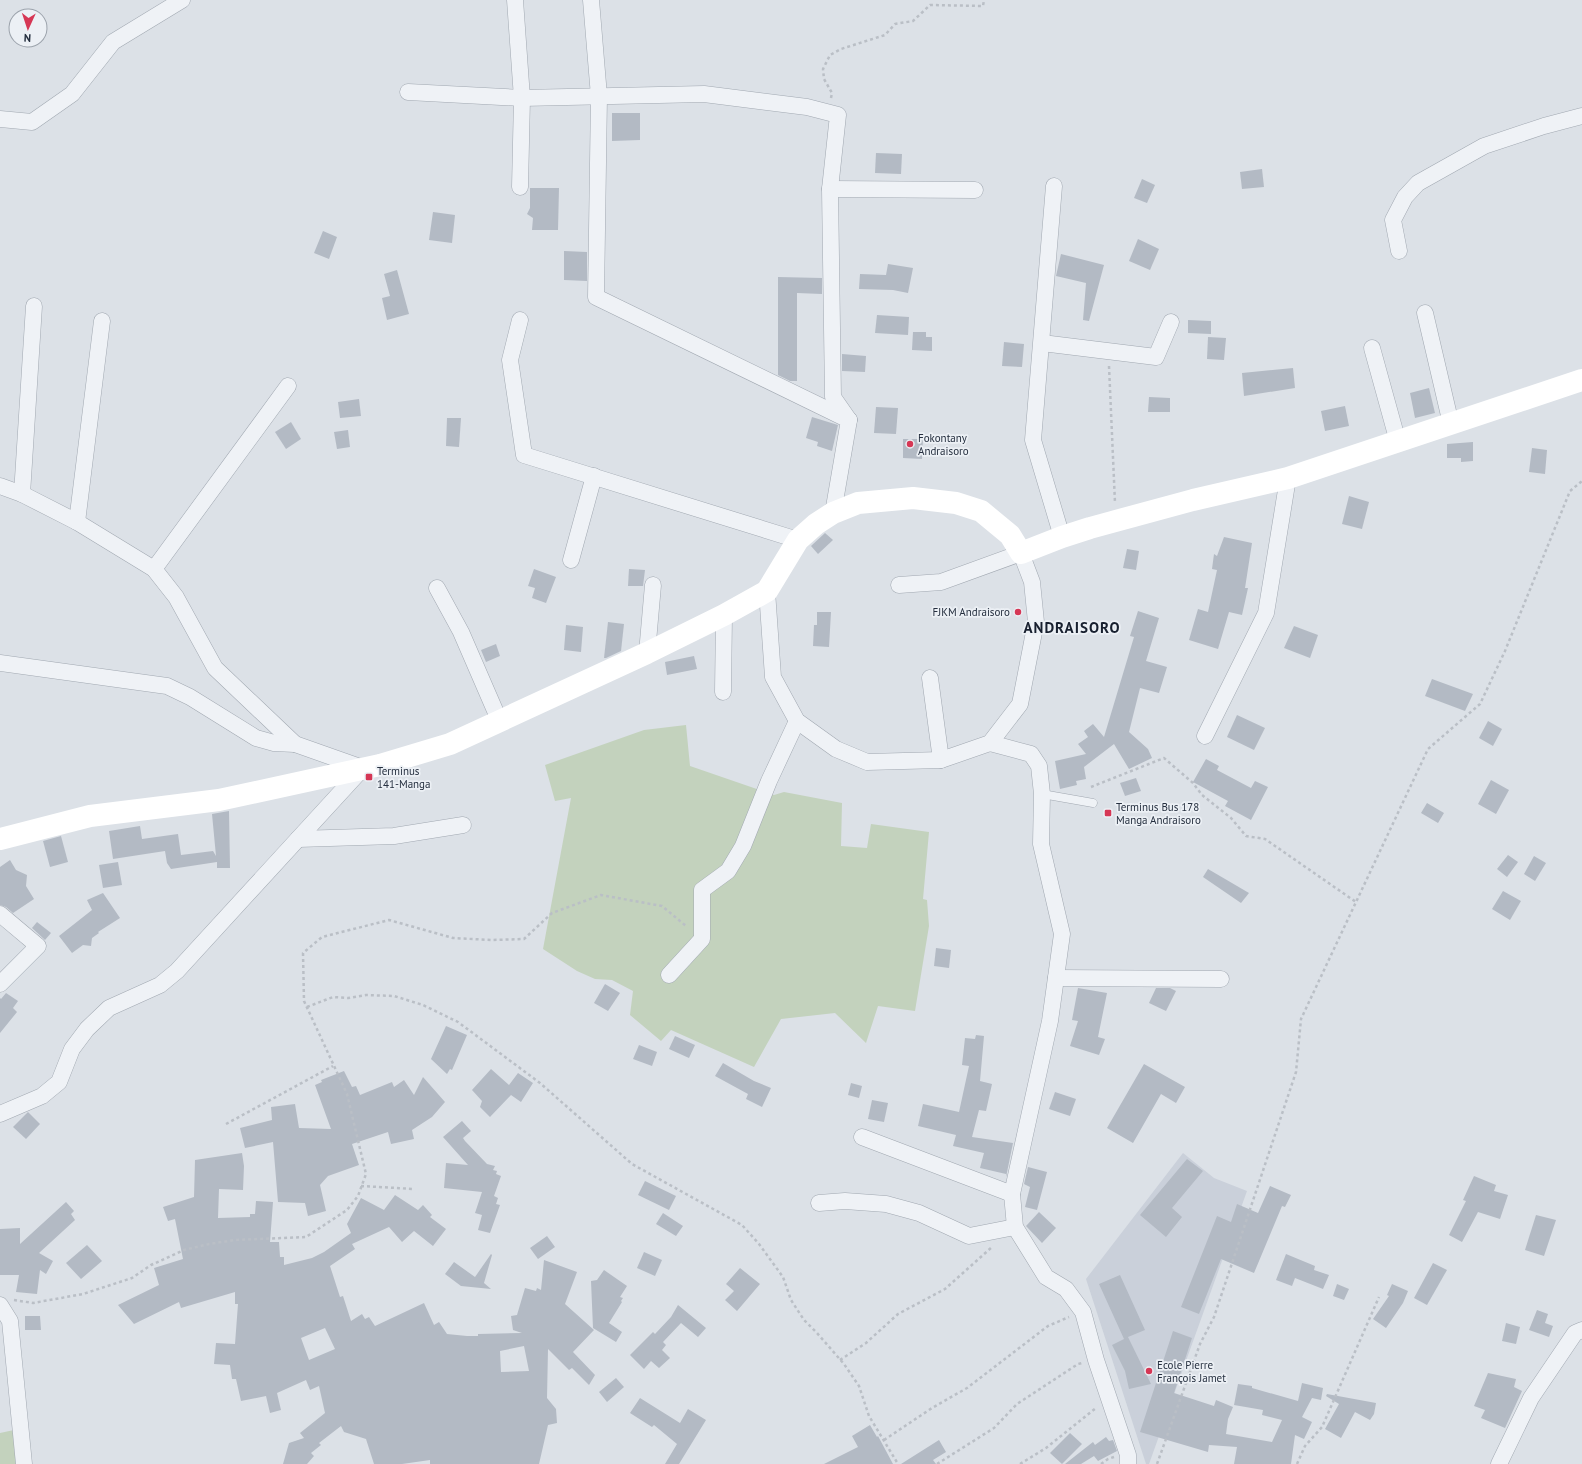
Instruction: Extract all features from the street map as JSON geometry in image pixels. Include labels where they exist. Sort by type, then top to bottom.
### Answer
[{"type":"street","points":[[0,119],[32,122],[72,94],[113,42],[182,0]]},
{"type":"street","points":[[515,0],[522,98],[520,188]]},
{"type":"street","points":[[591,0],[599,96],[596,297],[849,420]]},
{"type":"street","points":[[408,92],[522,98],[704,94],[807,107],[838,115],[830,189],[833,397],[849,420],[833,513]]},
{"type":"street","points":[[1399,251],[1393,220],[1405,197],[1418,183],[1484,146],[1544,126],[1582,116]]},
{"type":"street","points":[[1054,186],[1034,440],[1062,537]]},
{"type":"street","points":[[830,189],[976,190]]},
{"type":"street","points":[[22,494],[34,306]]},
{"type":"street","points":[[1425,313],[1451,424]]},
{"type":"street","points":[[520,320],[510,360],[524,455],[798,540]]},
{"type":"street","points":[[76,522],[102,321]]},
{"type":"street","points":[[1042,343],[1156,357],[1171,322]]},
{"type":"street","points":[[1372,348],[1398,442]]},
{"type":"street","points":[[899,585],[941,582],[1062,537],[1194,500],[1288,478],[1344,458],[1398,442],[1582,380]]},
{"type":"street","points":[[154,569],[288,386]]},
{"type":"street","points":[[571,560],[594,476]]},
{"type":"street","points":[[1205,736],[1266,613],[1288,478]]},
{"type":"street","points":[[0,486],[22,494],[76,522],[154,569],[176,597],[215,668],[295,744]]},
{"type":"street","points":[[0,839],[90,816],[219,800],[380,765],[444,746],[500,722],[647,652],[724,615],[767,591],[798,540],[816,524],[833,513],[858,503],[913,498],[956,503],[981,511],[1010,535],[1021,553],[1032,582],[1036,622],[1020,704],[990,743],[941,760],[867,762],[836,749],[797,721],[773,677],[767,591]]},
{"type":"street","points":[[647,652],[653,585]]},
{"type":"street","points":[[438,588],[461,632],[500,722]]},
{"type":"street","points":[[723,692],[724,615]]},
{"type":"street","points":[[0,663],[167,686],[190,698],[256,738],[274,743],[295,744],[363,768]]},
{"type":"street","points":[[930,678],[941,760]]},
{"type":"street","points":[[669,975],[702,939],[702,890],[728,871],[743,846],[769,781],[797,721]]},
{"type":"street","points":[[990,743],[1031,754],[1039,766],[1042,794],[1041,844],[1062,934],[1050,1021],[1012,1194],[1014,1227],[1046,1277],[1066,1289],[1083,1312],[1096,1360],[1128,1455],[1128,1464]]},
{"type":"street","points":[[0,1114],[42,1096],[59,1082],[72,1049],[87,1029],[109,1008],[160,985],[177,971],[363,768]]},
{"type":"street","points":[[298,839],[394,836],[463,825]]},
{"type":"street","points":[[0,914],[38,946],[0,984]]},
{"type":"street","points":[[1056,978],[1221,979]]},
{"type":"street","points":[[862,1137],[1012,1194]]},
{"type":"street","points":[[819,1203],[845,1202],[886,1204],[918,1213],[969,1236],[1014,1227]]},
{"type":"street","points":[[3,1302],[24,1464]]},
{"type":"street","points":[[1498,1464],[1531,1398],[1575,1333],[1582,1330]]},
{"type":"lane","points":[[1042,794],[1093,803]]},
{"type":"path","points":[[830,113],[832,93],[824,79],[823,68],[830,55],[841,49],[886,35],[895,24],[913,21],[930,5],[983,6],[984,0]]},
{"type":"path","points":[[1108,351],[1116,521]]},
{"type":"path","points":[[1157,1464],[1200,1344],[1214,1317],[1296,1072],[1301,1019],[1428,749],[1480,704],[1505,651],[1570,491],[1582,481]]},
{"type":"path","points":[[1092,787],[1164,758],[1193,783],[1202,795],[1231,818],[1246,836],[1265,839],[1356,902]]},
{"type":"path","points":[[3,1302],[33,1303],[83,1294],[132,1278],[151,1266],[184,1250],[209,1244],[235,1240],[306,1237],[347,1210],[358,1196],[366,1174],[347,1094],[304,1001],[303,954],[322,937],[389,920],[453,938],[491,940],[524,939],[552,913],[601,895],[662,906],[702,939]]},
{"type":"path","points":[[307,1007],[333,997],[348,998],[366,995],[394,996],[423,1004],[458,1022],[540,1083],[632,1164],[742,1225],[759,1244],[784,1277],[791,1300],[804,1320],[840,1360],[859,1386],[869,1416],[898,1464]]},
{"type":"path","points":[[226,1124],[333,1066]]},
{"type":"path","points":[[361,1186],[414,1189]]},
{"type":"path","points":[[840,1360],[866,1343],[898,1314],[946,1288],[1014,1227]]},
{"type":"path","points":[[1297,1464],[1305,1446],[1322,1427],[1379,1297]]},
{"type":"path","points":[[884,1440],[932,1408],[967,1388],[1048,1326],[1083,1312]]},
{"type":"path","points":[[938,1464],[994,1428],[1016,1404],[1078,1364],[1096,1360]]},
{"type":"path","points":[[1020,1464],[1046,1448],[1097,1409],[1095,1404]]},
{"type":"shaded area","name":"Ecole Pierre François Jamet","points":[[1183,1153],[1214,1178],[1247,1191],[1149,1464],[1146,1464],[1086,1279]]},
{"type":"green space","points":[[686,725],[690,766],[774,795],[784,792],[842,803],[841,846],[867,848],[871,824],[929,832],[923,899],[927,900],[929,926],[915,1011],[878,1006],[866,1043],[835,1013],[781,1019],[754,1067],[671,1030],[661,1041],[630,1015],[633,991],[612,980],[595,979],[577,971],[543,949],[571,798],[555,801],[545,765],[644,730]]},
{"type":"green space","points":[[14,1430],[18,1464],[0,1464],[0,1433]]},
{"type":"building","points":[[612,113],[640,113],[640,140],[612,141]]},
{"type":"building","points":[[876,153],[902,154],[901,174],[875,173]]},
{"type":"building","points":[[1262,169],[1264,187],[1242,189],[1240,172]]},
{"type":"building","points":[[1142,179],[1155,185],[1147,203],[1134,198]]},
{"type":"building","points":[[530,188],[559,188],[558,230],[532,230],[533,218],[527,214],[530,208]]},
{"type":"building","points":[[433,212],[455,215],[452,243],[429,240]]},
{"type":"building","points":[[323,231],[337,237],[329,259],[314,253]]},
{"type":"building","points":[[1138,239],[1159,249],[1150,270],[1129,261]]},
{"type":"building","points":[[564,251],[587,252],[587,281],[564,280]]},
{"type":"building","points":[[1061,254],[1104,265],[1089,321],[1083,320],[1086,283],[1056,276]]},
{"type":"building","points":[[888,264],[913,268],[908,293],[893,290],[859,289],[860,274],[886,275]]},
{"type":"building","points":[[397,270],[409,314],[387,320],[382,298],[390,296],[384,274]]},
{"type":"building","points":[[778,277],[822,278],[822,294],[797,293],[797,381],[790,381],[778,375]]},
{"type":"building","points":[[877,315],[909,317],[908,335],[875,333]]},
{"type":"building","points":[[1188,320],[1211,321],[1211,334],[1188,333]]},
{"type":"building","points":[[913,332],[926,332],[926,337],[932,337],[932,351],[912,350]]},
{"type":"building","points":[[1208,337],[1226,338],[1224,360],[1207,359]]},
{"type":"building","points":[[1004,342],[1024,344],[1022,367],[1002,366]]},
{"type":"building","points":[[842,354],[866,356],[865,372],[842,371]]},
{"type":"building","points":[[1293,368],[1295,388],[1244,396],[1242,373]]},
{"type":"building","points":[[1429,388],[1435,413],[1415,418],[1410,393]]},
{"type":"building","points":[[1149,397],[1170,398],[1170,412],[1148,412]]},
{"type":"building","points":[[359,399],[361,416],[340,418],[338,402]]},
{"type":"building","points":[[1345,406],[1349,426],[1325,431],[1321,411]]},
{"type":"building","points":[[876,407],[898,408],[896,434],[874,433]]},
{"type":"building","points":[[812,417],[838,425],[832,451],[817,446],[818,442],[806,438]]},
{"type":"building","points":[[447,418],[461,418],[459,447],[446,446]]},
{"type":"building","points":[[291,422],[301,439],[286,449],[275,432]]},
{"type":"building","points":[[348,430],[350,447],[337,449],[334,432]]},
{"type":"building","points":[[903,439],[923,439],[922,459],[903,458]]},
{"type":"building","points":[[1473,442],[1473,461],[1461,462],[1461,458],[1447,458],[1447,444]]},
{"type":"building","points":[[1532,448],[1547,450],[1545,474],[1529,472]]},
{"type":"building","points":[[1349,496],[1369,502],[1362,529],[1342,524]]},
{"type":"building","points":[[825,533],[833,540],[818,554],[811,546]]},
{"type":"building","points":[[1224,537],[1252,543],[1245,588],[1248,588],[1242,615],[1229,612],[1218,649],[1189,640],[1198,609],[1208,612],[1217,570],[1212,569],[1214,554],[1217,556]]},
{"type":"building","points":[[1127,549],[1139,551],[1136,570],[1123,568]]},
{"type":"building","points":[[534,569],[556,577],[546,603],[532,598],[535,588],[528,586]]},
{"type":"building","points":[[629,569],[645,570],[643,586],[628,586]]},
{"type":"building","points":[[1138,611],[1159,618],[1146,661],[1167,667],[1159,693],[1140,688],[1129,732],[1148,749],[1152,758],[1129,769],[1114,744],[1084,767],[1086,779],[1076,781],[1077,785],[1060,789],[1055,761],[1086,754],[1078,744],[1088,737],[1084,731],[1093,724],[1104,737],[1134,637],[1130,636]]},
{"type":"building","points":[[817,612],[831,612],[829,647],[813,646],[814,625],[817,625]]},
{"type":"building","points":[[608,622],[624,624],[621,651],[604,658]]},
{"type":"building","points":[[566,625],[583,627],[581,652],[564,650]]},
{"type":"building","points":[[1294,626],[1318,635],[1310,658],[1284,648]]},
{"type":"building","points":[[496,644],[500,656],[486,662],[481,650]]},
{"type":"building","points":[[694,656],[697,669],[667,675],[665,662]]},
{"type":"building","points":[[1432,679],[1473,694],[1465,711],[1425,696]]},
{"type":"building","points":[[1237,715],[1265,728],[1254,750],[1227,737]]},
{"type":"building","points":[[1488,721],[1502,729],[1493,746],[1479,738]]},
{"type":"building","points":[[1206,759],[1219,766],[1217,770],[1251,788],[1255,781],[1268,787],[1251,820],[1225,806],[1228,801],[1193,782]]},
{"type":"building","points":[[1136,778],[1141,791],[1125,796],[1120,783]]},
{"type":"building","points":[[1491,780],[1509,790],[1496,814],[1478,804]]},
{"type":"building","points":[[1427,803],[1444,813],[1438,823],[1421,813]]},
{"type":"building","points":[[229,811],[230,868],[217,868],[217,862],[171,869],[167,863],[165,851],[113,859],[109,831],[140,826],[142,839],[178,834],[181,855],[213,851],[216,856],[212,814]]},
{"type":"building","points":[[61,836],[68,862],[50,867],[43,841]]},
{"type":"building","points":[[1508,855],[1518,862],[1507,877],[1497,869]]},
{"type":"building","points":[[1534,856],[1546,863],[1535,881],[1524,874]]},
{"type":"building","points":[[10,860],[16,870],[27,875],[26,886],[34,899],[13,913],[6,907],[0,905],[0,867]]},
{"type":"building","points":[[118,862],[122,885],[103,888],[99,865]]},
{"type":"building","points":[[1208,869],[1249,893],[1241,903],[1203,877]]},
{"type":"building","points":[[1503,891],[1521,901],[1510,920],[1492,909]]},
{"type":"building","points":[[103,893],[120,918],[98,932],[99,933],[92,938],[91,946],[83,945],[72,953],[59,936],[92,910],[87,900]]},
{"type":"building","points":[[37,922],[51,933],[45,940],[32,928]]},
{"type":"building","points":[[936,948],[951,950],[949,968],[934,966]]},
{"type":"building","points":[[605,984],[620,993],[608,1011],[594,1003]]},
{"type":"building","points":[[1078,988],[1107,993],[1098,1037],[1105,1039],[1099,1055],[1070,1046],[1078,1021],[1072,1020]]},
{"type":"building","points":[[1156,988],[1170,988],[1176,991],[1166,1011],[1149,1003]]},
{"type":"building","points":[[6,993],[18,1001],[13,1008],[17,1012],[0,1033],[0,998],[1,999]]},
{"type":"building","points":[[446,1026],[467,1035],[452,1070],[450,1069],[447,1074],[431,1059]]},
{"type":"building","points":[[976,1035],[984,1036],[980,1081],[992,1084],[986,1111],[979,1110],[972,1137],[1013,1143],[1006,1177],[1006,1174],[980,1168],[984,1153],[953,1146],[956,1135],[918,1126],[923,1104],[959,1112],[969,1066],[962,1065],[965,1038],[975,1039]]},
{"type":"building","points":[[675,1036],[695,1045],[689,1058],[669,1049]]},
{"type":"building","points":[[639,1045],[657,1052],[652,1066],[633,1059]]},
{"type":"building","points":[[723,1063],[754,1081],[771,1088],[762,1107],[746,1099],[748,1094],[715,1076]]},
{"type":"building","points":[[1144,1064],[1185,1087],[1176,1103],[1161,1094],[1133,1143],[1107,1128]]},
{"type":"building","points":[[491,1069],[509,1085],[518,1073],[533,1083],[521,1102],[511,1095],[490,1117],[480,1107],[482,1101],[472,1090]]},
{"type":"building","points":[[344,1071],[352,1087],[356,1086],[360,1095],[392,1082],[394,1087],[404,1080],[414,1095],[423,1077],[445,1102],[432,1117],[412,1130],[414,1139],[391,1144],[388,1132],[352,1144],[359,1165],[328,1176],[320,1185],[326,1211],[308,1216],[305,1203],[278,1202],[273,1142],[245,1148],[240,1128],[272,1120],[271,1107],[295,1104],[299,1128],[331,1129],[315,1085],[322,1082],[321,1080]]},
{"type":"building","points":[[851,1083],[862,1086],[859,1098],[848,1095]]},
{"type":"building","points":[[1055,1092],[1076,1099],[1070,1116],[1049,1109]]},
{"type":"building","points":[[872,1100],[888,1103],[884,1122],[868,1119]]},
{"type":"building","points":[[28,1112],[40,1124],[26,1139],[13,1127]]},
{"type":"building","points":[[462,1121],[471,1131],[463,1138],[465,1141],[487,1164],[495,1166],[493,1170],[497,1171],[496,1174],[501,1176],[494,1196],[498,1198],[496,1204],[500,1205],[490,1233],[478,1230],[482,1215],[475,1213],[482,1192],[444,1188],[446,1163],[468,1165],[443,1137]]},
{"type":"building","points":[[242,1153],[244,1166],[243,1190],[219,1189],[218,1218],[250,1217],[250,1214],[255,1214],[256,1201],[273,1202],[270,1242],[279,1242],[280,1257],[284,1257],[284,1265],[312,1258],[324,1252],[351,1233],[347,1224],[361,1198],[384,1210],[395,1195],[418,1210],[423,1205],[432,1215],[430,1217],[446,1229],[433,1246],[414,1231],[402,1242],[389,1227],[352,1244],[355,1249],[330,1266],[340,1297],[343,1296],[351,1321],[362,1314],[365,1319],[369,1317],[375,1326],[424,1303],[434,1325],[439,1322],[447,1334],[478,1336],[478,1334],[522,1333],[513,1330],[511,1316],[517,1315],[525,1288],[536,1291],[537,1288],[541,1290],[544,1260],[577,1272],[565,1304],[594,1330],[573,1352],[595,1375],[589,1385],[572,1368],[569,1370],[548,1349],[547,1398],[556,1409],[557,1423],[548,1425],[539,1464],[430,1464],[430,1460],[402,1464],[374,1464],[366,1439],[344,1432],[341,1426],[319,1443],[321,1445],[311,1453],[314,1456],[307,1464],[283,1464],[289,1443],[304,1438],[300,1433],[325,1413],[319,1386],[310,1390],[306,1380],[277,1393],[281,1410],[270,1413],[266,1396],[241,1401],[236,1379],[232,1379],[230,1365],[214,1364],[216,1343],[235,1344],[238,1304],[235,1304],[235,1292],[181,1308],[179,1302],[134,1324],[118,1305],[159,1285],[154,1268],[183,1259],[175,1219],[168,1221],[163,1207],[194,1197],[195,1160]],"holes":[[[325,1328],[335,1349],[309,1360],[301,1338]],[[524,1346],[529,1371],[501,1372],[500,1351]]]},
{"type":"building","points":[[1187,1159],[1203,1171],[1172,1208],[1182,1217],[1166,1237],[1140,1215]]},
{"type":"building","points":[[1028,1167],[1047,1172],[1037,1210],[1025,1207],[1030,1187],[1024,1184]]},
{"type":"building","points":[[1474,1176],[1496,1185],[1494,1191],[1508,1195],[1500,1219],[1478,1212],[1462,1242],[1449,1235],[1466,1201],[1463,1200]]},
{"type":"building","points":[[645,1181],[676,1196],[669,1210],[638,1195]]},
{"type":"building","points":[[1270,1186],[1291,1195],[1285,1207],[1282,1206],[1254,1273],[1221,1259],[1199,1314],[1181,1307],[1217,1216],[1231,1222],[1237,1204],[1258,1213]]},
{"type":"building","points":[[66,1202],[74,1211],[71,1214],[75,1220],[39,1253],[53,1261],[46,1274],[40,1270],[37,1294],[16,1292],[19,1275],[0,1275],[0,1229],[20,1228],[20,1244]]},
{"type":"building","points":[[1039,1212],[1056,1228],[1042,1243],[1026,1226]]},
{"type":"building","points":[[663,1213],[683,1226],[676,1236],[656,1224]]},
{"type":"building","points":[[1536,1215],[1556,1220],[1544,1256],[1525,1250]]},
{"type":"building","points":[[547,1236],[555,1247],[538,1259],[530,1248]]},
{"type":"building","points":[[87,1245],[102,1261],[81,1279],[66,1263]]},
{"type":"building","points":[[644,1252],[662,1260],[655,1276],[637,1268]]},
{"type":"building","points":[[491,1254],[492,1255],[484,1283],[491,1289],[461,1286],[445,1274],[454,1262],[475,1277]]},
{"type":"building","points":[[1286,1254],[1315,1266],[1314,1270],[1329,1275],[1323,1289],[1295,1278],[1292,1286],[1276,1280]]},
{"type":"building","points":[[1433,1263],[1447,1270],[1427,1305],[1414,1298]]},
{"type":"building","points":[[740,1268],[760,1284],[737,1311],[725,1300],[734,1291],[726,1284]]},
{"type":"building","points":[[604,1270],[627,1286],[620,1297],[623,1298],[621,1301],[622,1302],[609,1323],[622,1332],[616,1342],[593,1328],[591,1281],[597,1280]]},
{"type":"building","points":[[1120,1275],[1145,1330],[1128,1337],[1151,1384],[1129,1389],[1125,1371],[1112,1345],[1124,1339],[1099,1284]]},
{"type":"building","points":[[1337,1284],[1349,1289],[1344,1300],[1333,1296]]},
{"type":"building","points":[[1392,1284],[1408,1291],[1403,1303],[1386,1328],[1373,1319],[1389,1296],[1387,1295]]},
{"type":"building","points":[[678,1305],[706,1328],[698,1337],[681,1323],[663,1342],[666,1345],[662,1350],[670,1358],[659,1368],[651,1361],[644,1369],[630,1355],[653,1332],[655,1334],[671,1317]]},
{"type":"building","points":[[1537,1310],[1548,1314],[1545,1323],[1553,1326],[1549,1337],[1529,1330]]},
{"type":"building","points":[[25,1316],[40,1316],[41,1330],[25,1330]]},
{"type":"building","points":[[1506,1323],[1520,1327],[1516,1344],[1502,1341]]},
{"type":"building","points":[[1173,1331],[1192,1338],[1174,1393],[1214,1406],[1216,1400],[1233,1407],[1228,1419],[1226,1434],[1272,1442],[1282,1420],[1262,1415],[1263,1410],[1234,1405],[1238,1384],[1252,1386],[1252,1388],[1298,1401],[1302,1383],[1323,1388],[1321,1400],[1312,1398],[1302,1417],[1312,1422],[1304,1439],[1295,1435],[1291,1464],[1234,1464],[1237,1447],[1209,1445],[1208,1452],[1140,1432]]},
{"type":"building","points":[[1488,1373],[1516,1379],[1514,1387],[1522,1391],[1505,1428],[1481,1418],[1485,1410],[1474,1406]]},
{"type":"building","points":[[616,1378],[624,1387],[607,1402],[599,1392]]},
{"type":"building","points":[[1327,1394],[1376,1403],[1374,1414],[1370,1420],[1355,1412],[1341,1438],[1325,1429],[1339,1404],[1326,1396]]},
{"type":"building","points":[[640,1398],[680,1423],[688,1409],[706,1420],[679,1464],[665,1464],[677,1444],[654,1425],[652,1427],[630,1413]]},
{"type":"building","points":[[870,1425],[877,1437],[878,1436],[893,1464],[824,1464],[858,1447],[852,1436]]},
{"type":"building","points":[[1070,1433],[1082,1444],[1062,1464],[1050,1453]]},
{"type":"building","points":[[1106,1437],[1109,1441],[1113,1440],[1117,1451],[1098,1461],[1094,1456],[1081,1464],[1065,1464],[1093,1442],[1095,1445]]},
{"type":"building","points":[[939,1440],[946,1452],[933,1460],[936,1464],[901,1464]]},
{"type":"place","name":"Fokontany Andraisoro","points":[[910,444]]},
{"type":"place","name":"FJKM Andraisoro","points":[[1018,612]]},
{"type":"place","name":"Terminus 141-Manga","points":[[369,777]]},
{"type":"place","name":"Terminus Bus 178 Manga Andraisoro","points":[[1108,813]]},
{"type":"place","name":"Ecole Pierre François Jamet","points":[[1149,1371]]},
{"type":"district","name":"ANDRAISORO","points":[[1072,627]]}]
